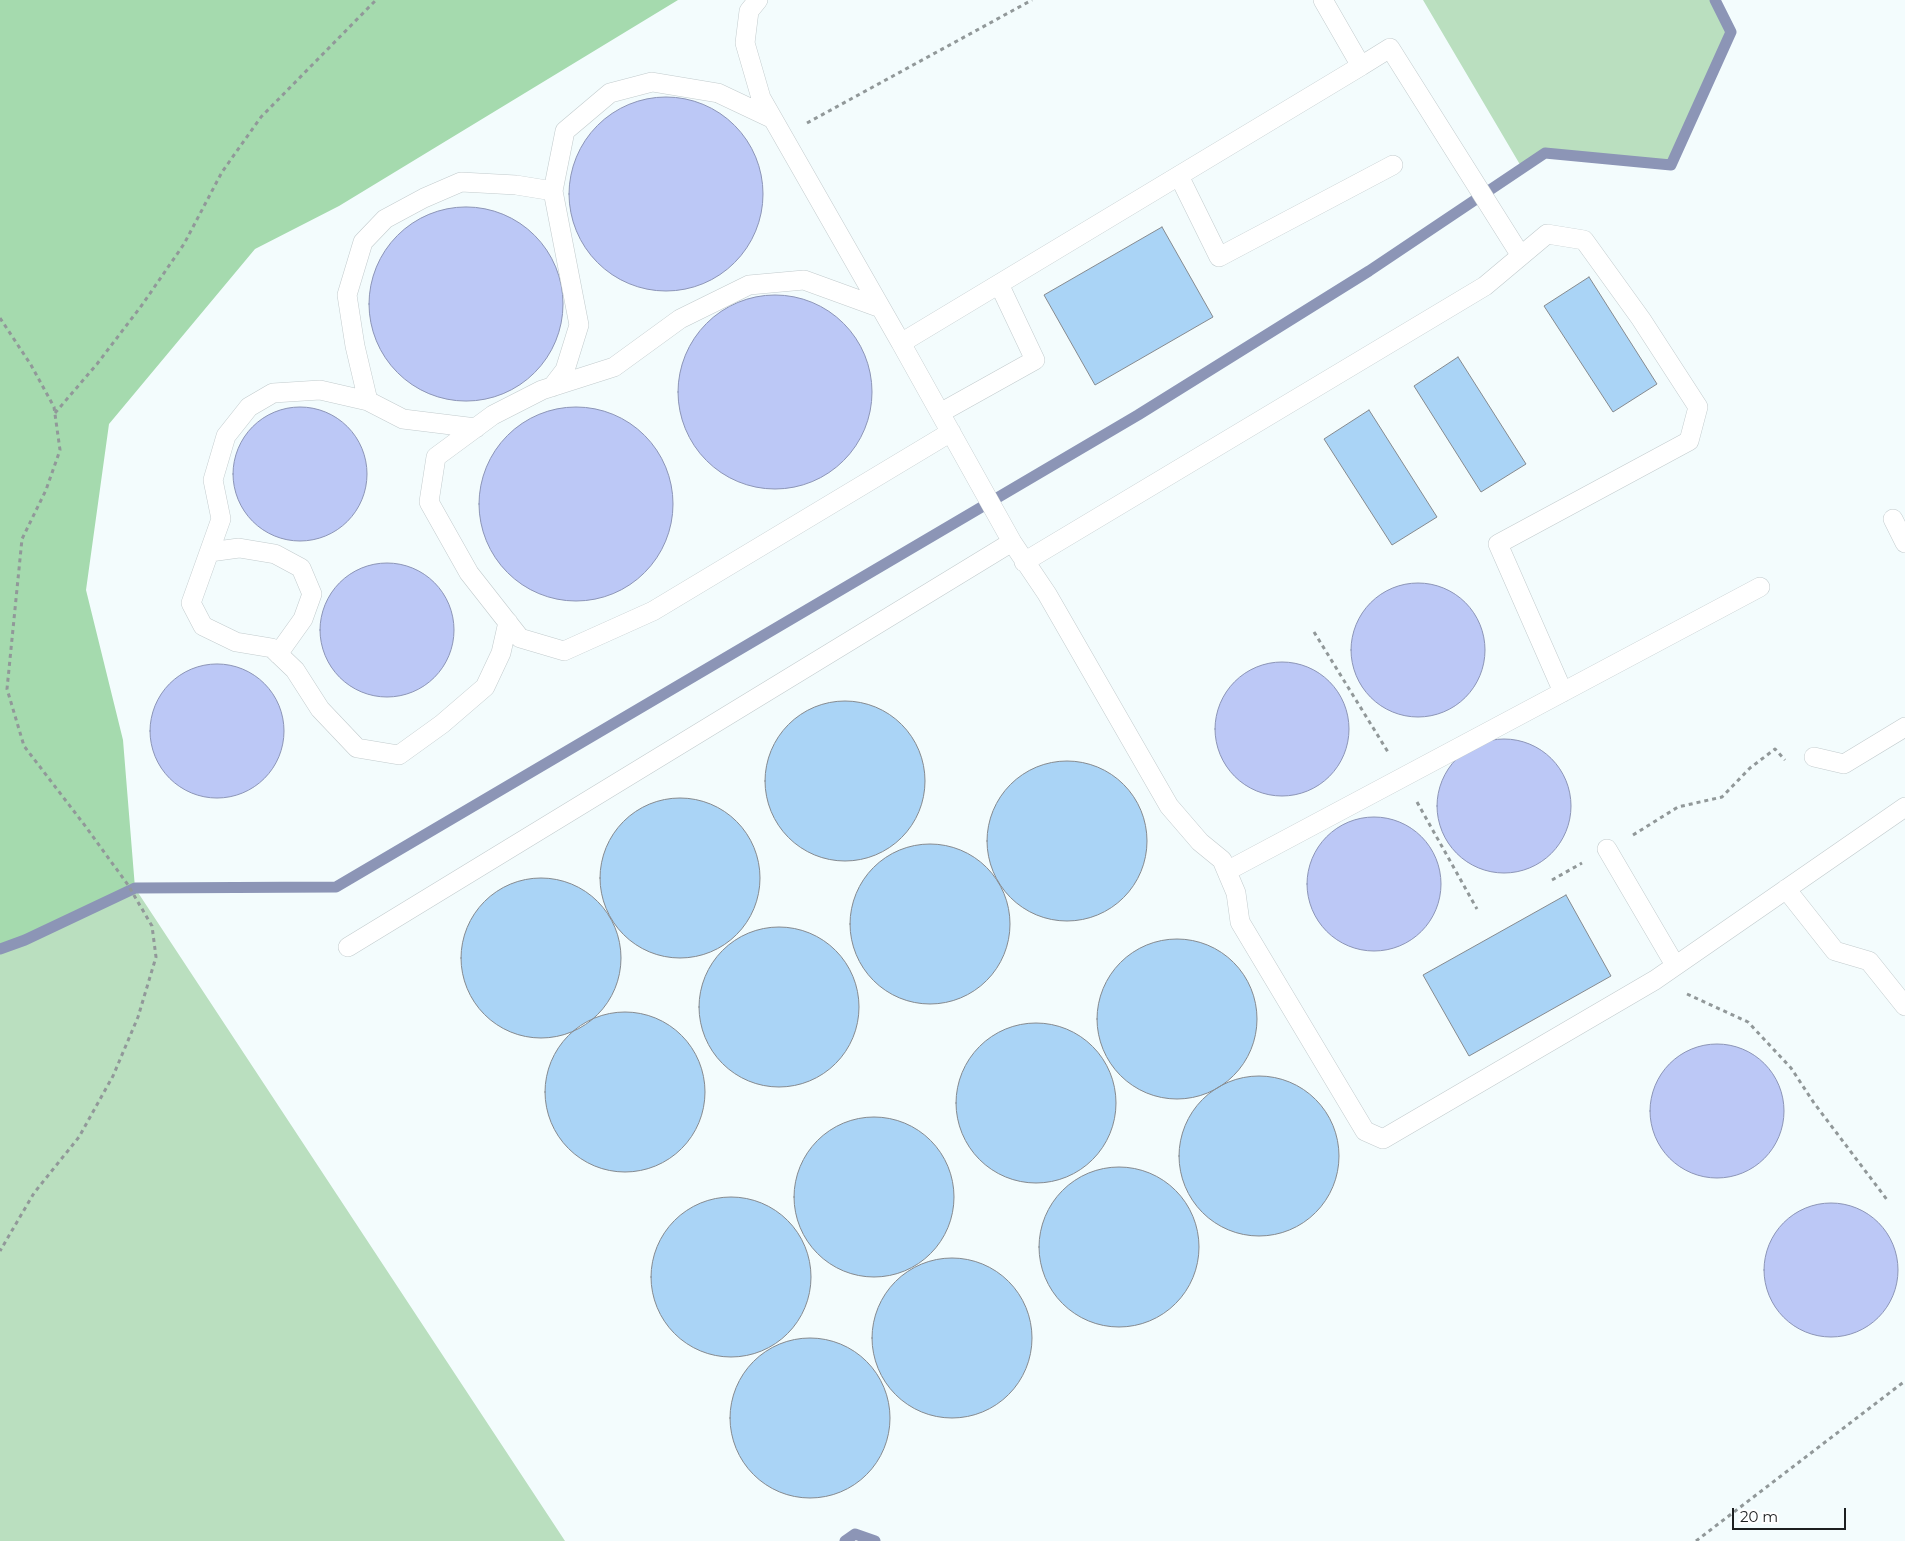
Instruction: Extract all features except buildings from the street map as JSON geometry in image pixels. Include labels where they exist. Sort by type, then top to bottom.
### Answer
[{"type":"lane","points":[[758,0],[749,11],[745,43],[761,98],[1002,525],[1024,562],[1047,594],[1169,806],[1200,842],[1222,860],[1236,893],[1240,922],[1365,1131],[1383,1139],[1655,980],[1905,807]]},
{"type":"lane","points":[[1323,0],[1361,66]]},
{"type":"lane","points":[[901,343],[1390,48],[1521,256]]},
{"type":"lane","points":[[552,387],[565,370],[579,325],[553,191],[566,131],[610,93],[652,82],[718,93],[773,118]]},
{"type":"lane","points":[[1179,176],[1219,257],[1392,165]]},
{"type":"lane","points":[[368,401],[355,346],[347,295],[363,242],[385,219],[424,198],[461,182],[516,185],[553,191]]},
{"type":"lane","points":[[1024,562],[1485,286],[1547,234],[1584,240],[1641,319],[1698,407],[1689,441],[1498,544],[1563,692]]},
{"type":"lane","points":[[881,308],[804,280],[749,284],[680,319],[614,367],[542,390],[493,415],[436,457],[429,502],[469,573],[520,638],[564,651],[653,611],[951,432]]},
{"type":"lane","points":[[940,413],[1035,360],[999,284]]},
{"type":"lane","points":[[476,428],[403,419],[368,401],[320,390],[273,393],[249,407],[226,436],[214,480],[221,519],[191,603],[202,626],[236,642],[272,648],[295,670],[320,709],[357,748],[399,756],[442,724],[485,687],[501,654],[508,622]]},
{"type":"lane","points":[[1892,519],[1905,543]]},
{"type":"lane","points":[[348,947],[1012,542]]},
{"type":"lane","points":[[210,552],[239,548],[248,549],[275,554],[301,568],[312,594],[303,619],[278,654]]},
{"type":"lane","points":[[1227,871],[1760,587]]},
{"type":"lane","points":[[1814,757],[1844,764],[1905,727]]},
{"type":"lane","points":[[1607,849],[1675,966]]},
{"type":"lane","points":[[1786,889],[1835,951],[1869,961],[1905,1006]]},
{"type":"path","points":[[54,413],[97,364],[142,305],[184,244],[222,172],[261,117],[376,0]]},
{"type":"path","points":[[783,136],[1032,0]]},
{"type":"path","points":[[0,318],[31,365],[54,408],[60,450],[46,490],[22,539],[7,688],[24,746],[128,885],[152,926],[156,957],[138,1017],[113,1076],[79,1137],[34,1193],[0,1251]]},
{"type":"path","points":[[1552,880],[1678,807],[1722,797],[1750,768],[1775,749],[1790,766],[1814,757]]},
{"type":"path","points":[[1655,980],[1748,1022],[1791,1068],[1814,1103],[1888,1201]]},
{"type":"path","points":[[1696,1541],[1905,1381]]},
{"type":"green space","points":[[0,0],[678,0],[339,206],[255,249],[109,424],[86,590],[123,740],[135,888],[25,940],[0,949]]},
{"type":"green space","points":[[1423,0],[1715,0],[1731,32],[1671,165],[1545,153],[1522,168]]},
{"type":"green space","points":[[135,888],[565,1541],[0,1541],[0,949],[25,940]]},
{"type":"water","points":[[666,97],[685,99],[712,109],[727,119],[741,133],[755,157],[761,175],[763,194],[761,213],[751,240],[741,255],[727,269],[703,283],[685,289],[666,291],[647,289],[620,279],[605,269],[591,255],[577,231],[571,213],[569,194],[571,175],[581,148],[591,133],[605,119],[629,105],[647,99]]},
{"type":"water","points":[[466,207],[485,209],[512,219],[527,229],[541,243],[555,267],[561,285],[563,304],[561,323],[551,350],[541,365],[527,379],[503,393],[485,399],[466,401],[447,399],[420,389],[405,379],[391,365],[377,341],[371,323],[369,304],[371,285],[381,258],[391,243],[405,229],[429,215],[447,209]]},
{"type":"water","points":[[775,295],[803,299],[821,307],[836,317],[850,331],[860,346],[868,364],[872,392],[868,420],[860,438],[850,453],[836,467],[821,477],[803,485],[775,489],[747,485],[729,477],[714,467],[700,453],[690,438],[682,420],[678,392],[682,364],[690,346],[700,331],[714,317],[729,307],[747,299]]},
{"type":"water","points":[[300,407],[326,412],[337,418],[347,427],[356,437],[362,448],[367,474],[362,500],[356,511],[347,521],[337,530],[326,536],[300,541],[274,536],[263,530],[253,521],[244,511],[238,500],[233,474],[238,448],[244,437],[253,427],[263,418],[274,412]]},
{"type":"water","points":[[576,407],[595,409],[622,419],[637,429],[651,443],[665,467],[671,485],[673,504],[671,523],[661,550],[651,565],[637,579],[613,593],[595,599],[576,601],[557,599],[530,589],[515,579],[501,565],[487,541],[481,523],[479,504],[481,485],[491,458],[501,443],[515,429],[539,415],[557,409]]},
{"type":"water","points":[[387,563],[413,568],[424,574],[434,583],[443,593],[449,604],[454,630],[449,656],[443,667],[434,677],[424,686],[413,692],[387,697],[361,692],[350,686],[340,677],[331,667],[325,656],[320,630],[325,604],[331,593],[340,583],[350,574],[361,568]]},
{"type":"water","points":[[1418,583],[1444,588],[1455,594],[1465,603],[1474,613],[1480,624],[1485,650],[1480,676],[1474,687],[1465,697],[1455,706],[1444,712],[1418,717],[1392,712],[1381,706],[1371,697],[1362,687],[1356,676],[1351,650],[1356,624],[1362,613],[1371,603],[1381,594],[1392,588]]},
{"type":"water","points":[[1282,662],[1308,667],[1330,681],[1344,703],[1349,729],[1344,755],[1330,777],[1308,791],[1282,796],[1256,791],[1234,777],[1220,755],[1215,729],[1220,703],[1234,681],[1256,667]]},
{"type":"water","points":[[217,664],[243,669],[254,675],[264,684],[273,694],[279,705],[284,731],[279,757],[273,768],[264,778],[254,787],[243,793],[217,798],[191,793],[180,787],[170,778],[161,768],[155,757],[150,731],[155,705],[161,694],[170,684],[180,675],[191,669]]},
{"type":"water","points":[[1504,739],[1530,744],[1541,750],[1551,759],[1560,769],[1566,780],[1571,806],[1566,832],[1560,843],[1551,853],[1541,862],[1530,868],[1504,873],[1478,868],[1467,862],[1457,853],[1448,843],[1442,832],[1437,806],[1442,780],[1448,769],[1457,759],[1467,750],[1478,744]]},
{"type":"water","points":[[1374,817],[1400,822],[1411,828],[1421,837],[1430,847],[1436,858],[1441,884],[1436,910],[1430,921],[1421,931],[1411,940],[1400,946],[1374,951],[1348,946],[1337,940],[1327,931],[1318,921],[1312,910],[1307,884],[1312,858],[1318,847],[1327,837],[1337,828],[1348,822]]},
{"type":"water","points":[[1717,1044],[1743,1049],[1754,1055],[1764,1064],[1773,1074],[1779,1085],[1784,1111],[1779,1137],[1773,1148],[1764,1158],[1754,1167],[1743,1173],[1717,1178],[1691,1173],[1680,1167],[1670,1158],[1661,1148],[1655,1137],[1650,1111],[1655,1085],[1661,1074],[1670,1064],[1680,1055],[1691,1049]]},
{"type":"water","points":[[1831,1203],[1857,1208],[1868,1214],[1878,1223],[1887,1233],[1893,1244],[1898,1270],[1893,1296],[1887,1307],[1878,1317],[1868,1326],[1857,1332],[1831,1337],[1805,1332],[1794,1326],[1784,1317],[1775,1307],[1769,1296],[1764,1270],[1769,1244],[1775,1233],[1784,1223],[1794,1214],[1805,1208]]},
{"type":"waterway","points":[[0,949],[25,940],[135,888],[336,887],[1138,415],[1369,271],[1545,153],[1671,165],[1731,32],[1715,0]]},
{"type":"waterway","points":[[845,1541],[855,1534],[875,1541]]}]
